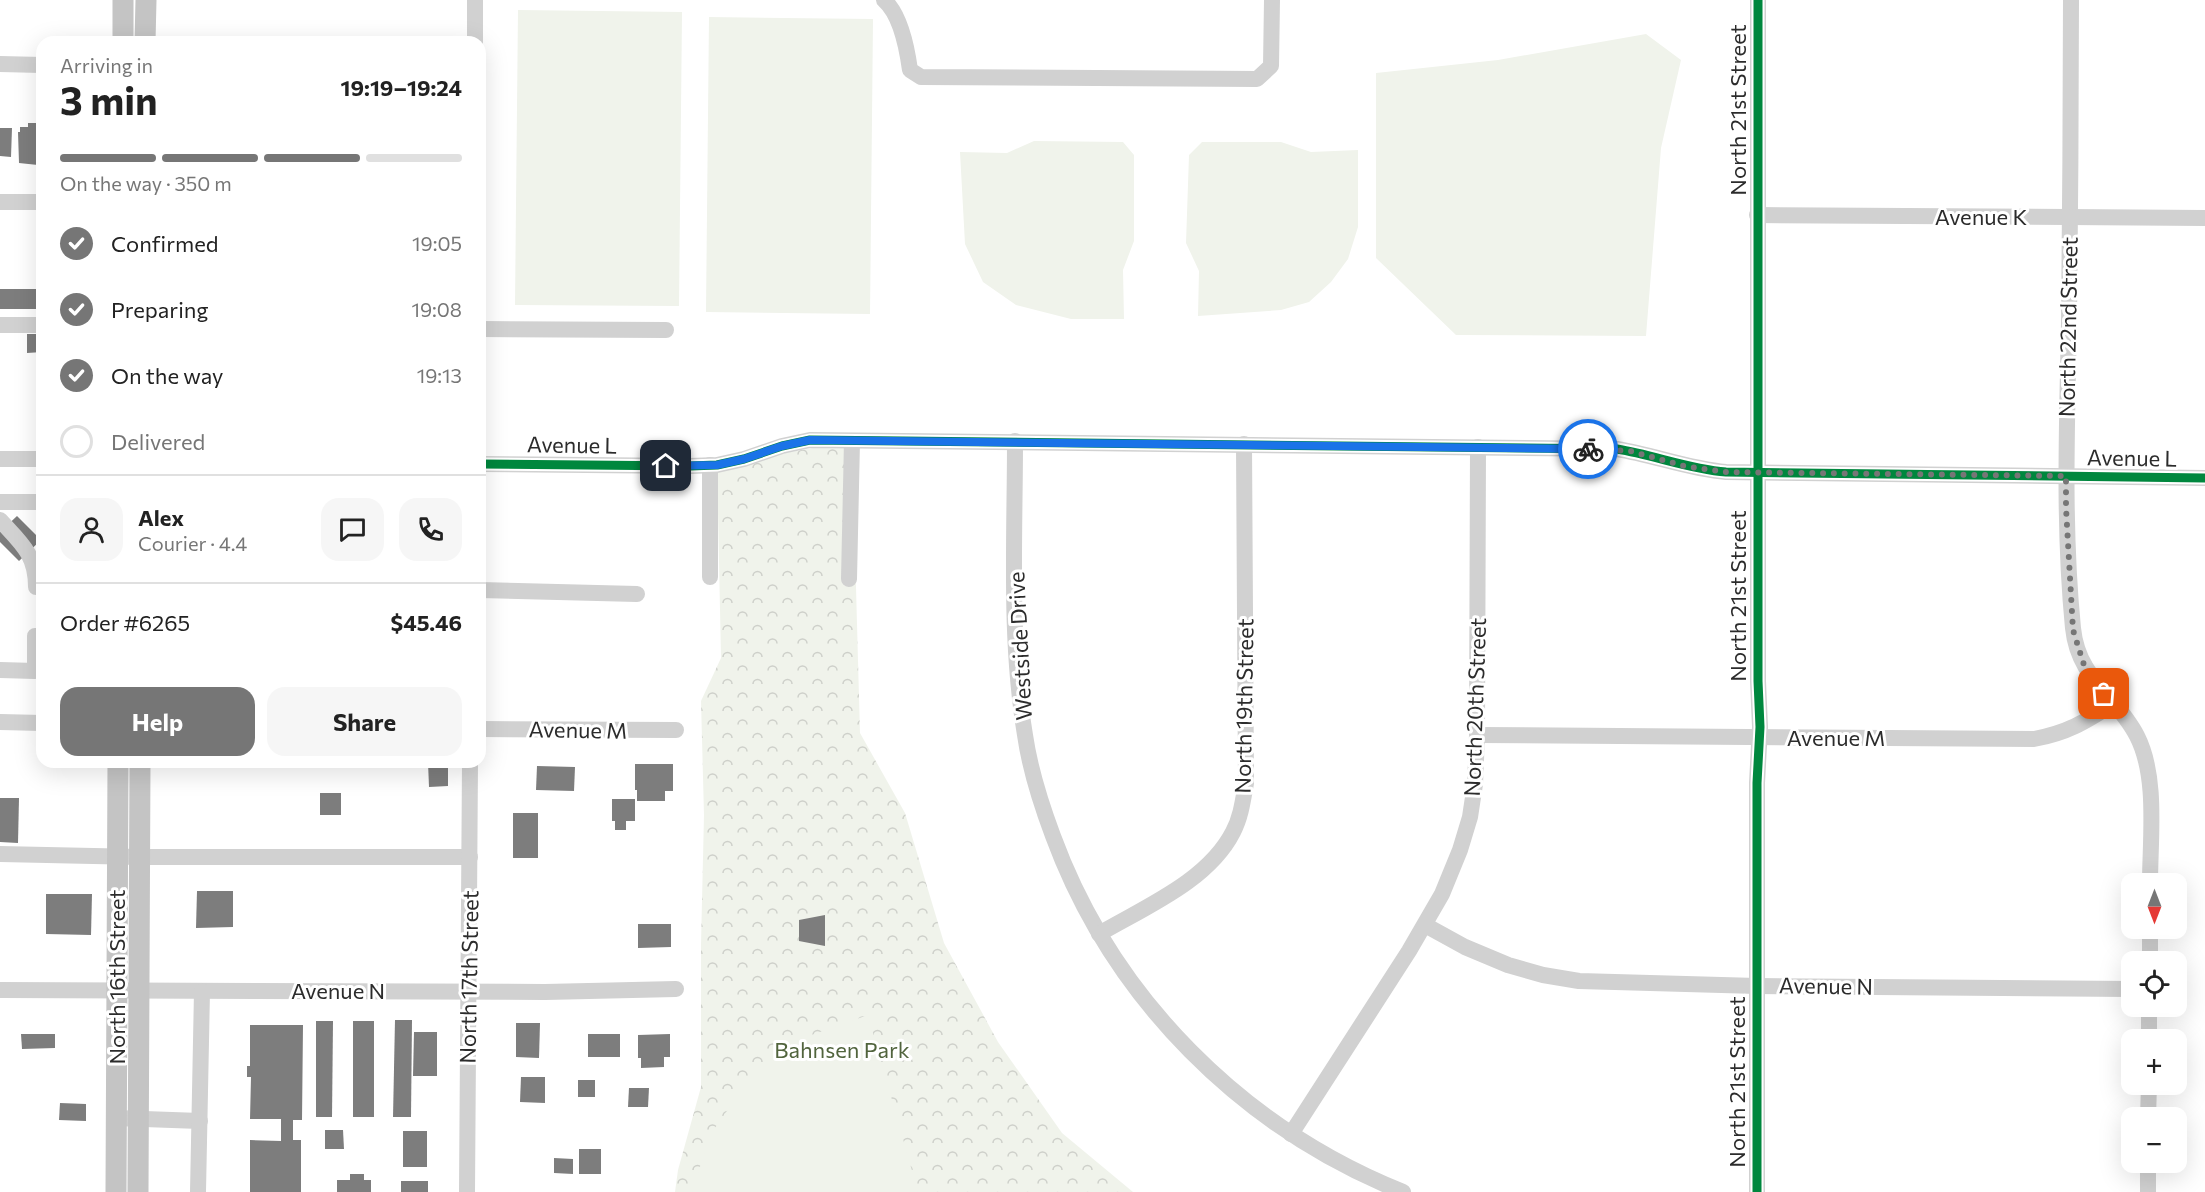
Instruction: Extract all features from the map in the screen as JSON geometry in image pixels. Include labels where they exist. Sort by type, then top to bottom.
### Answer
[{"type":"main road","points":[[123,0],[123,36]]},
{"type":"main road","points":[[145,36],[146,0]]},
{"type":"main road","name":"North 16th Street","points":[[116,1192],[118,768]]},
{"type":"main road","name":"North 16th Street","points":[[138,1192],[140,768]]},
{"type":"street","points":[[475,0],[475,36]]},
{"type":"street","points":[[884,0],[890,5],[906,42],[910,70],[921,77],[1257,80],[1271,66],[1272,0]]},
{"type":"street","name":"North 21st Street","points":[[1757,1192],[1758,0]]},
{"type":"street","name":"North 22nd Street","points":[[2071,0],[2066,508],[2073,630],[2084,665],[2095,684],[2127,720],[2145,756],[2150,781],[2150,873]]},
{"type":"street","points":[[0,64],[36,65]]},
{"type":"street","points":[[0,202],[36,202]]},
{"type":"street","name":"Avenue K","points":[[1757,215],[2205,218]]},
{"type":"street","points":[[0,325],[36,325]]},
{"type":"street","points":[[486,328],[666,330]]},
{"type":"street","name":"Avenue L","points":[[486,464],[710,465],[744,459],[782,446],[810,440],[1015,441],[1617,449],[1643,453],[1706,470],[2205,478]]},
{"type":"street","points":[[849,579],[852,441]]},
{"type":"street","name":"Westside Drive","points":[[1015,441],[1015,641],[1017,681],[1025,738],[1037,790],[1058,851],[1082,905],[1136,990],[1171,1032],[1211,1073],[1249,1105],[1311,1147],[1358,1173],[1404,1192]]},
{"type":"street","name":"North 19th Street","points":[[1099,934],[1192,879],[1210,865],[1223,850],[1242,810],[1246,783],[1244,444]]},
{"type":"street","name":"North 20th Street","points":[[1291,1134],[1425,925],[1442,894],[1460,850],[1470,817],[1478,735],[1478,447]]},
{"type":"street","points":[[0,459],[36,459]]},
{"type":"street","points":[[710,465],[710,578]]},
{"type":"street","points":[[0,502],[36,502]]},
{"type":"street","points":[[0,520],[34,562],[36,586]]},
{"type":"street","points":[[486,590],[637,594]]},
{"type":"street","points":[[0,670],[35,671],[36,636]]},
{"type":"street","name":"Avenue M","points":[[1478,735],[2034,739],[2073,729],[2113,704]]},
{"type":"street","points":[[0,722],[36,723]]},
{"type":"street","name":"Avenue M","points":[[486,729],[676,730]]},
{"type":"street","name":"North 17th Street","points":[[467,1192],[470,768]]},
{"type":"street","points":[[0,854],[140,857],[470,857]]},
{"type":"street","name":"Avenue N","points":[[1425,925],[1465,947],[1508,965],[1561,978],[1604,983],[2121,989]]},
{"type":"street","name":"Avenue N","points":[[0,990],[544,992],[676,989]]},
{"type":"street","points":[[198,1192],[202,991]]},
{"type":"street","points":[[116,1118],[200,1121]]},
{"type":"street","points":[[2148,1173],[2148,1192]]},
{"type":"green space","points":[[518,10],[682,12],[679,306],[515,305]]},
{"type":"green space","points":[[709,17],[873,19],[870,314],[706,312]]},
{"type":"green space","points":[[1646,34],[1681,60],[1661,148],[1646,336],[1456,335],[1376,258],[1376,73],[1498,60]]},
{"type":"green space","points":[[1034,141],[1123,142],[1134,155],[1134,241],[1123,270],[1124,319],[1071,319],[1016,305],[983,282],[965,244],[960,152],[1007,153]]},
{"type":"green space","points":[[1202,142],[1281,142],[1311,152],[1358,150],[1358,227],[1348,259],[1331,282],[1309,302],[1281,310],[1198,316],[1199,271],[1186,243],[1189,155]]},
{"type":"green space","name":"Bahnsen Park","points":[[852,441],[860,733],[905,813],[944,943],[998,1042],[1062,1133],[1133,1192],[675,1192],[678,1170],[701,1087],[704,815],[701,701],[721,658],[717,465]]},
{"type":"green space","points":[[868,1015],[918,1192],[692,1192],[710,1135],[743,1088],[800,1039]]},
{"type":"building","points":[[28,123],[36,123],[36,165],[19,163],[18,132],[20,132],[20,127],[28,127]]},
{"type":"building","points":[[0,128],[12,128],[11,157],[0,156]]},
{"type":"building","points":[[0,289],[36,289],[36,309],[0,309]]},
{"type":"building","points":[[27,334],[36,334],[36,352],[27,353]]},
{"type":"building","points":[[17,516],[36,535],[36,545],[19,561],[0,542],[0,532]]},
{"type":"building","points":[[635,764],[673,764],[673,791],[665,791],[665,801],[637,801]]},
{"type":"building","points":[[537,766],[575,767],[574,791],[536,790]]},
{"type":"building","points":[[428,768],[448,768],[448,786],[429,787]]},
{"type":"building","points":[[320,793],[341,793],[341,815],[320,815]]},
{"type":"building","points":[[0,798],[19,798],[18,843],[0,842]]},
{"type":"building","points":[[612,799],[635,799],[635,821],[626,821],[626,830],[615,830],[615,821],[612,821]]},
{"type":"building","points":[[513,813],[538,813],[538,858],[513,858]]},
{"type":"building","points":[[197,891],[233,891],[233,927],[196,928]]},
{"type":"building","points":[[46,894],[92,894],[91,935],[46,934]]},
{"type":"building","points":[[825,915],[825,946],[799,941],[799,920]]},
{"type":"building","points":[[638,924],[671,924],[671,947],[638,948]]},
{"type":"building","points":[[395,1020],[412,1020],[411,1117],[393,1117]]},
{"type":"building","points":[[316,1021],[333,1021],[332,1117],[316,1117]]},
{"type":"building","points":[[353,1021],[374,1021],[374,1117],[353,1117]]},
{"type":"building","points":[[516,1023],[540,1023],[539,1058],[516,1057]]},
{"type":"building","points":[[250,1025],[303,1025],[302,1120],[293,1120],[293,1140],[301,1140],[301,1192],[250,1192],[250,1140],[281,1141],[281,1119],[250,1119],[251,1077],[247,1077],[247,1066],[250,1066]]},
{"type":"building","points":[[414,1032],[437,1032],[437,1076],[413,1076]]},
{"type":"building","points":[[21,1034],[55,1034],[55,1048],[22,1049]]},
{"type":"building","points":[[588,1034],[620,1034],[620,1057],[588,1057]]},
{"type":"building","points":[[670,1034],[670,1057],[664,1057],[664,1067],[641,1068],[641,1058],[638,1058],[638,1035]]},
{"type":"building","points":[[521,1077],[545,1077],[545,1103],[520,1102]]},
{"type":"building","points":[[578,1080],[595,1080],[595,1097],[578,1097]]},
{"type":"building","points":[[629,1088],[649,1088],[648,1107],[628,1107]]},
{"type":"building","points":[[60,1103],[86,1104],[86,1121],[59,1120]]},
{"type":"building","points":[[325,1130],[343,1130],[344,1149],[325,1149]]},
{"type":"building","points":[[403,1131],[427,1131],[427,1167],[403,1167]]},
{"type":"building","points":[[579,1149],[601,1149],[601,1174],[579,1174]]},
{"type":"building","points":[[554,1158],[573,1159],[573,1174],[554,1173]]},
{"type":"building","points":[[350,1174],[364,1174],[364,1180],[371,1180],[371,1192],[337,1192],[337,1180],[350,1180]]},
{"type":"building","points":[[401,1181],[428,1181],[428,1192],[401,1192]]},
{"type":"cycle path","points":[[1757,1192],[1757,783],[1760,727],[1758,681],[1758,0]]},
{"type":"cycle path","points":[[486,464],[717,465],[810,440],[1617,449],[1726,472],[2205,478]]},
{"type":"way so far","points":[[1588,449],[1617,449],[1643,453],[1684,466],[1726,472],[2066,476],[2073,630],[2084,665],[2104,694]]},
{"type":"route","points":[[666,466],[717,465],[810,440],[1588,449]]}]
